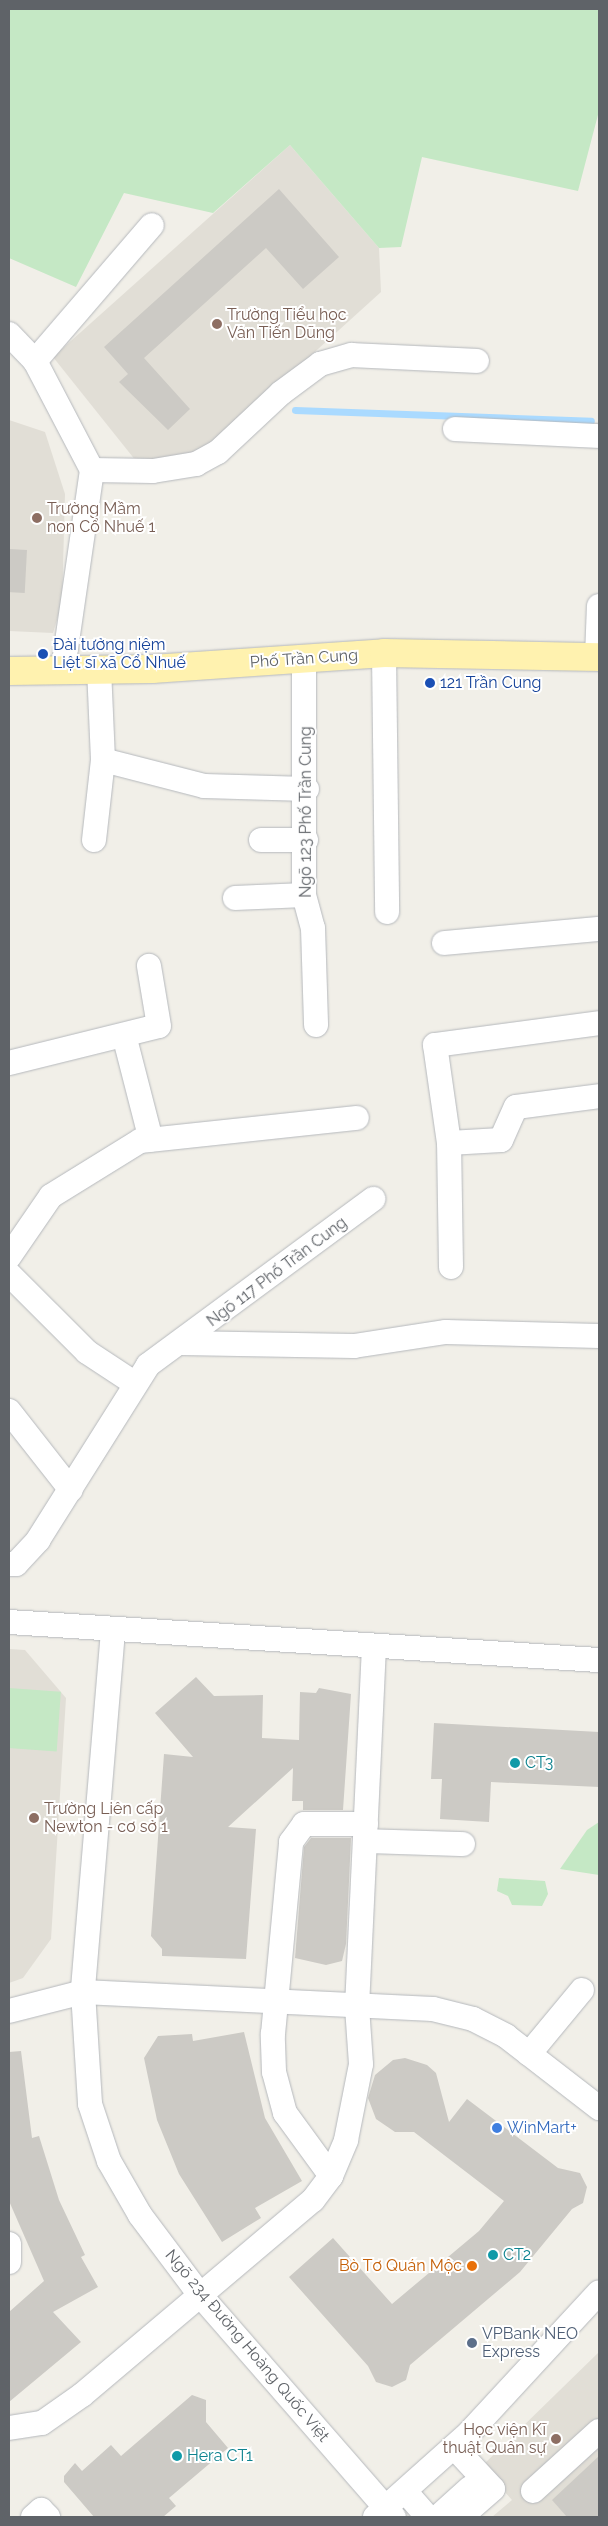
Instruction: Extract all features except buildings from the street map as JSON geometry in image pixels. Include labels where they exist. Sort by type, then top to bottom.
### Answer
[{"type":"main road","name":"Phố Trần Cung","points":[[9,671],[99,670],[384,653],[598,657]]},
{"type":"street","points":[[35,361],[152,226]]},
{"type":"street","points":[[9,334],[35,361],[92,470],[63,669]]},
{"type":"street","points":[[92,470],[153,471],[196,464],[218,452],[281,393],[320,364],[352,356],[477,361]]},
{"type":"street","points":[[455,429],[599,436]]},
{"type":"street","points":[[598,657],[599,606]]},
{"type":"street","points":[[384,653],[387,912]]},
{"type":"street","name":"Ngõ 123 Phố Trần Cung","points":[[304,659],[307,789],[304,894],[313,928],[316,1025]]},
{"type":"street","points":[[94,840],[103,760],[99,670]]},
{"type":"street","points":[[103,760],[204,786],[307,789]]},
{"type":"street","points":[[261,840],[306,840]]},
{"type":"street","points":[[235,898],[304,894]]},
{"type":"street","points":[[444,943],[599,929]]},
{"type":"street","points":[[9,1063],[159,1026],[149,966]]},
{"type":"street","points":[[451,1267],[449,1143],[435,1045],[599,1024]]},
{"type":"street","points":[[124,1035],[151,1140]]},
{"type":"street","points":[[449,1143],[501,1140],[516,1107],[599,1096]]},
{"type":"street","points":[[9,1257],[51,1196],[140,1141],[357,1118]]},
{"type":"street","name":"Ngõ 117 Phố Trần Cung","points":[[9,1564],[16,1564],[38,1540],[71,1490],[134,1383],[148,1365],[181,1343],[373,1199]]},
{"type":"street","points":[[9,1274],[87,1352],[134,1383]]},
{"type":"street","name":"Ngõ 117 Phố Trần Cung","points":[[181,1343],[354,1346],[446,1332],[599,1336]]},
{"type":"street","points":[[9,1412],[71,1490]]},
{"type":"street","points":[[9,1622],[113,1632],[599,1660]]},
{"type":"street","name":"Ngõ 234 Đường Hoàng Quốc Việt","points":[[113,1632],[83,1992],[90,2104],[109,2161],[140,2215],[200,2295],[385,2514]]},
{"type":"street","points":[[9,2428],[42,2423],[200,2295],[313,2200],[331,2176],[346,2140],[361,2064],[357,2007],[374,1646]]},
{"type":"street","points":[[331,2176],[284,2113],[277,2090],[273,2034],[278,2001],[293,1834],[304,1824],[463,1844]]},
{"type":"street","points":[[529,2054],[582,1990]]},
{"type":"street","points":[[9,2011],[83,1992],[278,2001],[357,2007],[434,2009],[472,2020],[529,2054],[599,2108]]},
{"type":"street","points":[[9,2244],[9,2262]]},
{"type":"street","points":[[385,2514],[405,2491],[454,2446],[554,2346],[599,2292]]},
{"type":"street","points":[[532,2491],[599,2431]]},
{"type":"street","points":[[454,2446],[492,2489],[460,2517]]},
{"type":"street","points":[[438,2517],[482,2478]]},
{"type":"street","points":[[405,2491],[428,2517]]},
{"type":"street","points":[[32,2517],[41,2510],[48,2517]]},
{"type":"shaded area","name":"Trường Tiểu học Văn Tiến Dũng","points":[[290,145],[379,248],[381,292],[202,454],[140,466],[53,357]]},
{"type":"shaded area","name":"Trường Mầm non Cổ Nhuế 1","points":[[9,420],[45,432],[65,494],[62,603],[53,633],[9,631]]},
{"type":"shaded area","name":"Trường Liên cấp Newton - cơ sở 1","points":[[9,1649],[25,1650],[66,1698],[51,1939],[23,1978],[9,1983]]},
{"type":"shaded area","name":"Học viện Kĩ thuật Quân sự","points":[[599,2352],[599,2517],[492,2517],[512,2500],[482,2466]]},
{"type":"green space","points":[[9,9],[599,9],[599,111],[578,191],[422,157],[401,247],[379,248],[290,145],[213,213],[124,193],[76,287],[9,258]]},
{"type":"green space","points":[[9,1688],[61,1692],[57,1751],[9,1748]]},
{"type":"green space","points":[[599,1822],[599,1875],[560,1869],[587,1830]]},
{"type":"green space","points":[[499,1878],[545,1881],[548,1894],[542,1906],[512,1905],[508,1896],[497,1891]]},
{"type":"waterway","points":[[295,410],[591,421]]},
{"type":"place","name":"Trường Tiểu học Văn Tiến Dũng","points":[[217,324]]},
{"type":"place","name":"Trường Mầm non Cổ Nhuế 1","points":[[37,518]]},
{"type":"place","name":"Đài tưởng niệm Liệt sĩ xã Cổ Nhuế","points":[[43,654]]},
{"type":"place","name":"121 Trần Cung","points":[[430,683]]},
{"type":"place","name":"CT3","points":[[515,1763]]},
{"type":"place","name":"Trường Liên cấp Newton - cơ sở 1","points":[[34,1818]]},
{"type":"place","name":"WinMart+","points":[[497,2128]]},
{"type":"place","name":"CT2","points":[[493,2255]]},
{"type":"place","name":"Bò Tơ Quán Mộc","points":[[472,2266]]},
{"type":"place","name":"VPBank NEO Express","points":[[472,2343]]},
{"type":"place","name":"Học viện Kĩ thuật Quân sự","points":[[556,2439]]},
{"type":"place","name":"Hera CT1","points":[[177,2456]]}]
